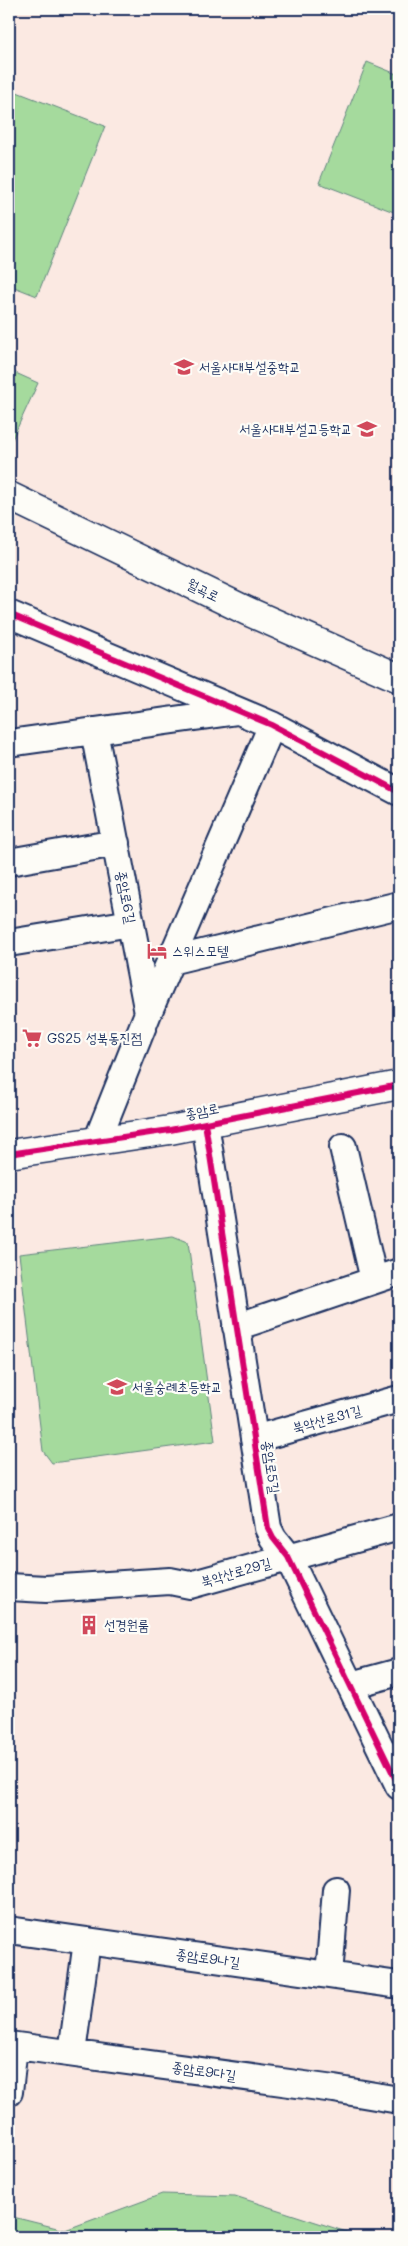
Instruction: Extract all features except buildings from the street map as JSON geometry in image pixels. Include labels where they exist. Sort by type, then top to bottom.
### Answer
[{"type":"main road","name":"월곡로","points":[[9,496],[247,610],[399,678]]},
{"type":"main road","name":"종암로","points":[[9,1154],[205,1123],[399,1085]]},
{"type":"street","points":[[9,614],[272,725],[399,792]]},
{"type":"street","points":[[9,743],[240,711]]},
{"type":"street","points":[[97,1141],[148,1013],[272,725]]},
{"type":"street","name":"종암로6길","points":[[94,731],[148,1013]]},
{"type":"street","points":[[9,862],[116,843]]},
{"type":"street","points":[[170,961],[399,905]]},
{"type":"street","points":[[9,943],[131,923]]},
{"type":"street","name":"종암로5길","points":[[205,1123],[268,1528],[273,1538],[288,1557],[399,1786]]},
{"type":"street","points":[[344,1147],[374,1280]]},
{"type":"street","points":[[236,1327],[399,1272]]},
{"type":"street","name":"북악산로31길","points":[[254,1439],[399,1399]]},
{"type":"street","name":"북악산로29길","points":[[9,1587],[46,1590],[170,1581],[190,1585],[399,1527]]},
{"type":"street","points":[[351,1685],[399,1672]]},
{"type":"street","points":[[329,1975],[336,1890]]},
{"type":"street","name":"종암로9나길","points":[[9,1930],[399,1985]]},
{"type":"street","points":[[72,2053],[87,1940]]},
{"type":"street","points":[[9,2092],[11,2046]]},
{"type":"street","name":"종암로9다길","points":[[11,2046],[334,2088],[399,2100]]},
{"type":"green space","points":[[367,62],[399,75],[399,214],[319,183]]},
{"type":"green space","points":[[9,89],[105,126],[37,296],[9,285]]},
{"type":"green space","points":[[9,370],[38,383],[9,446]]},
{"type":"green space","points":[[173,1236],[188,1242],[215,1441],[52,1463],[43,1451],[19,1254]]},
{"type":"green space","points":[[162,2194],[235,2196],[356,2235],[356,2237],[9,2237],[9,2216],[65,2230]]},
{"type":"cycle path","points":[[9,614],[272,725],[399,792]]},
{"type":"cycle path","points":[[9,1154],[170,1130],[399,1085]]},
{"type":"cycle path","points":[[205,1123],[268,1528],[273,1538],[288,1557],[399,1786]]},
{"type":"place","name":"서울사대부설중학교","points":[[184,367]]},
{"type":"place","name":"서울사대부설고등학교","points":[[367,429]]},
{"type":"place","name":"스위스모텔","points":[[157,951]]},
{"type":"place","name":"GS25 성북동진점","points":[[32,1038]]},
{"type":"place","name":"서울숭례초등학교","points":[[117,1387]]},
{"type":"place","name":"선경원룸","points":[[89,1625]]}]
